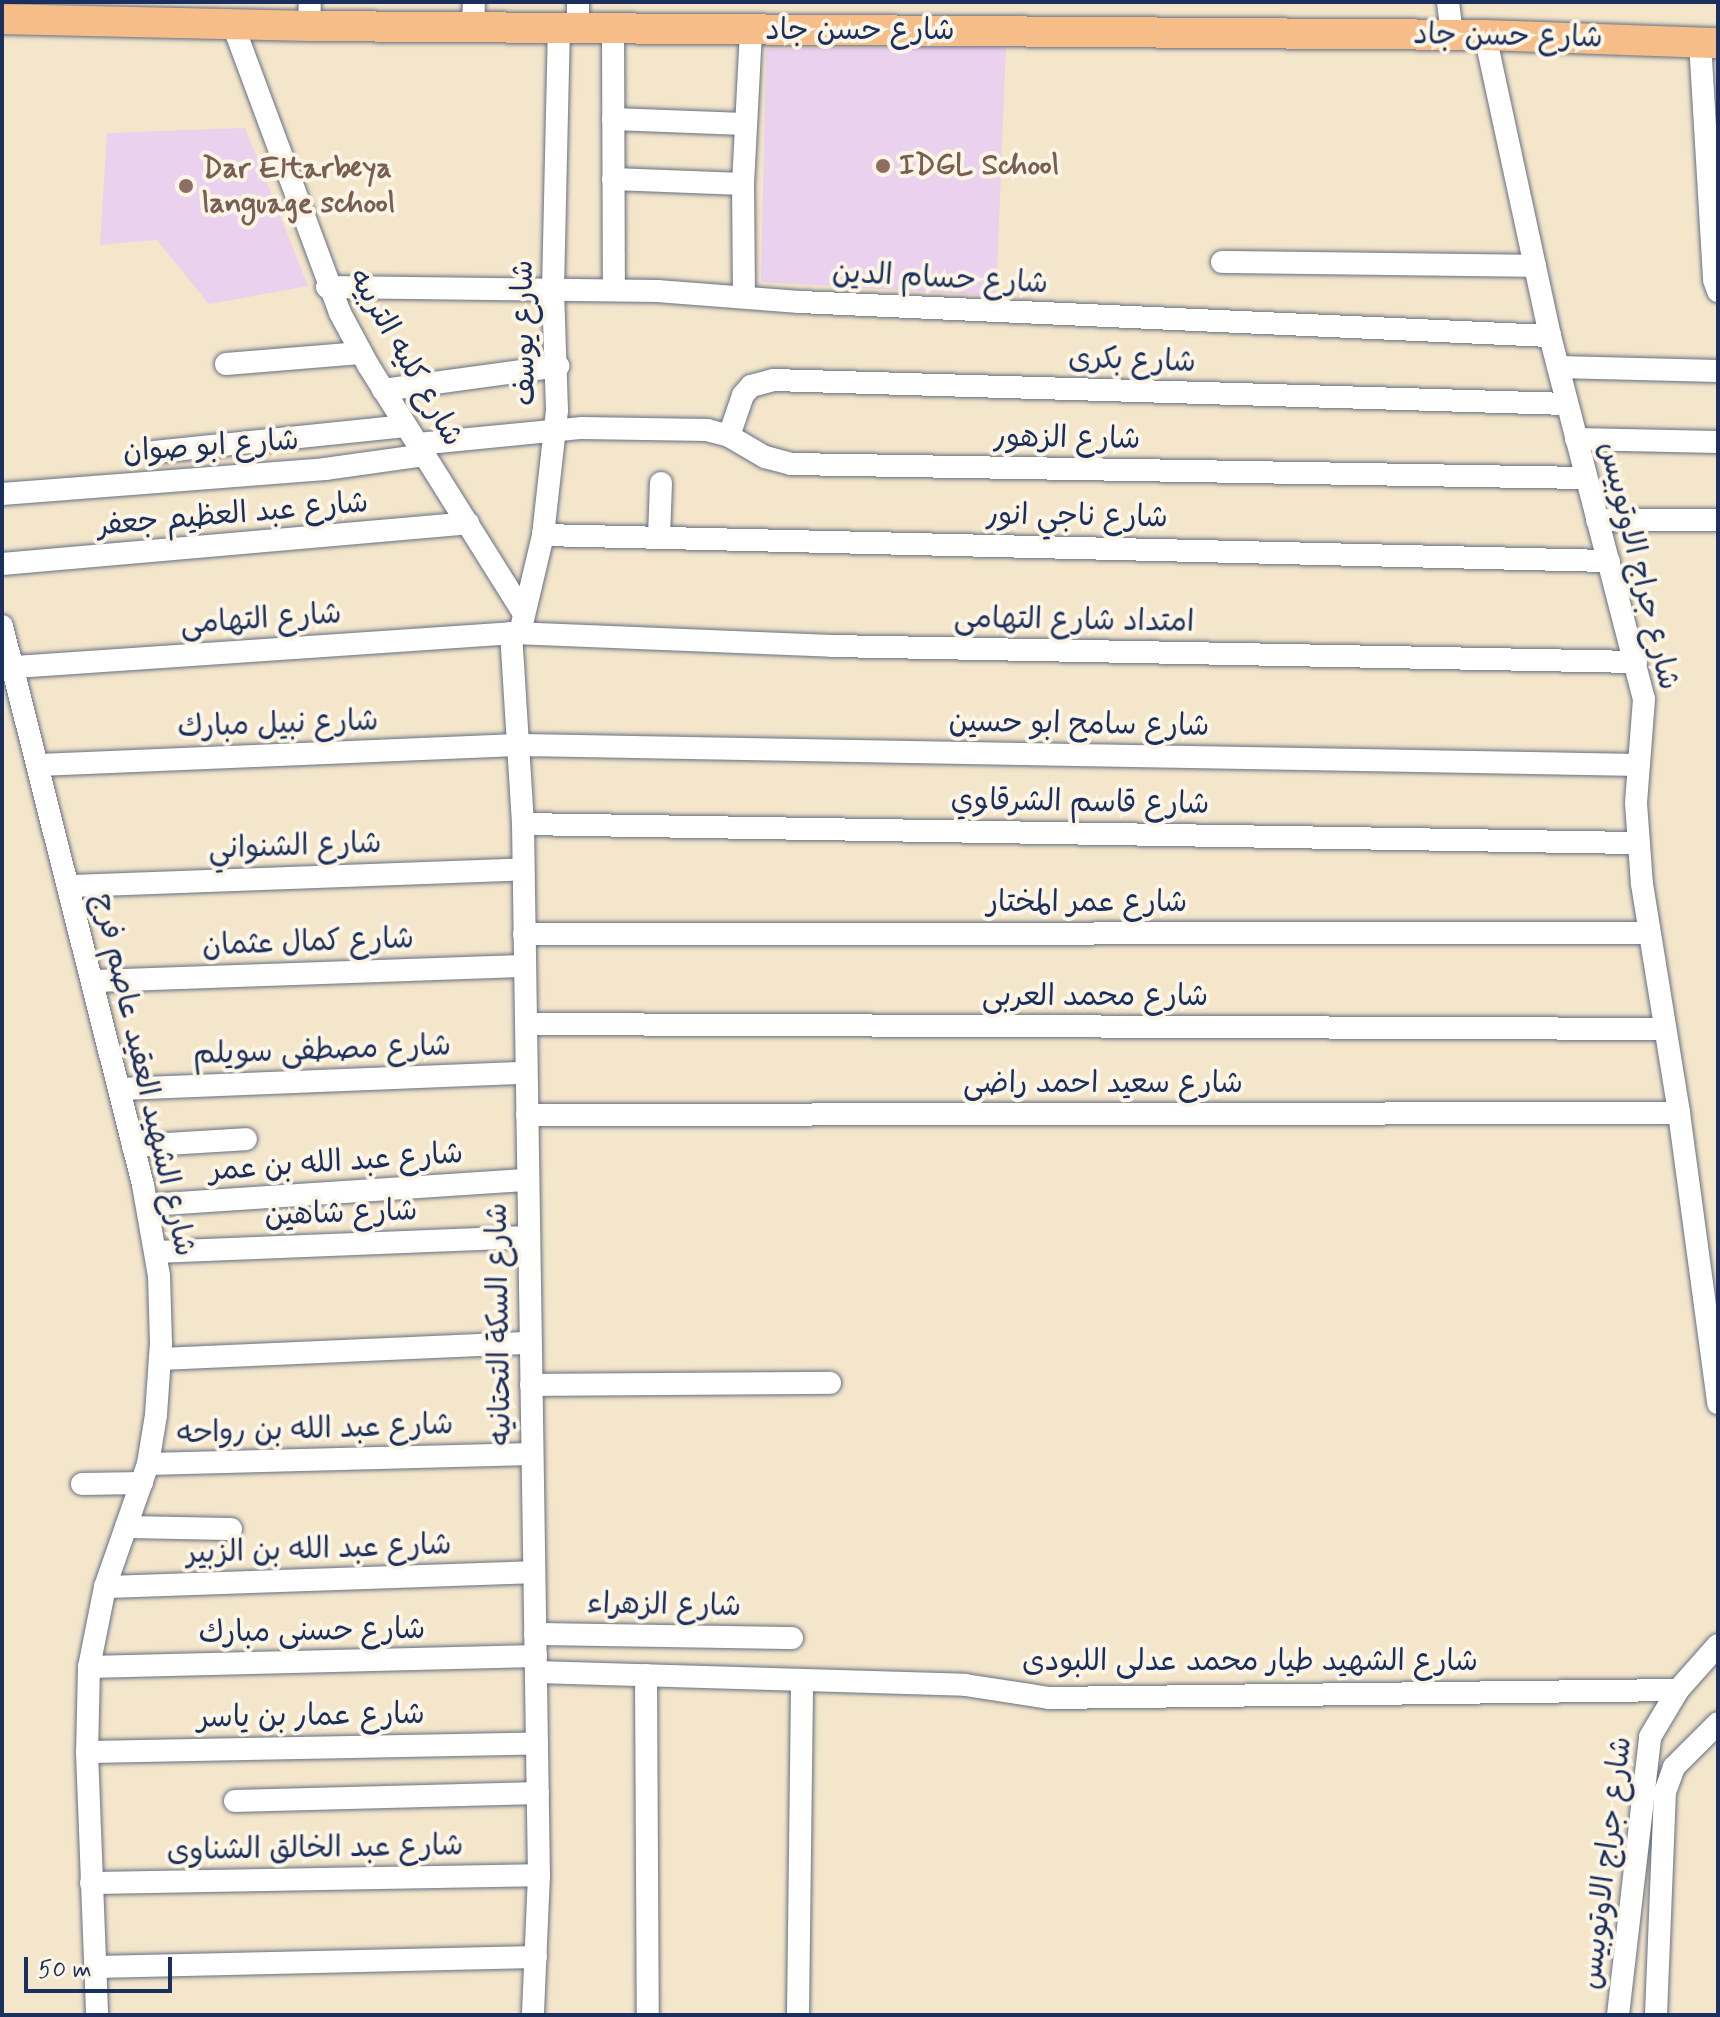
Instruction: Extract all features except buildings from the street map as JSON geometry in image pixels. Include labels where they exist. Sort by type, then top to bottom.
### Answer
[{"type":"main road","name":"شارع حسن جاد","points":[[2,19],[233,25],[309,14],[474,15],[571,20],[613,29],[1485,35],[1709,42]]},
{"type":"street","points":[[1448,2],[1452,35]]},
{"type":"street","name":"شارع يوسف","points":[[518,627],[543,535],[554,431],[558,366],[553,289],[571,20]]},
{"type":"street","name":"شارع كليه التربيه","points":[[233,25],[327,287],[383,390],[468,523],[518,627]]},
{"type":"street","points":[[613,29],[614,289]]},
{"type":"street","points":[[744,297],[744,124],[751,31]]},
{"type":"street","name":"شارع جراج الاوتوبيس","points":[[1485,35],[1550,336],[1644,699],[1637,843],[1679,1113],[1718,1403]]},
{"type":"street","points":[[1709,42],[1714,280],[1718,291]]},
{"type":"street","points":[[613,119],[744,124]]},
{"type":"street","points":[[613,179],[743,184]]},
{"type":"street","points":[[1222,262],[1535,266]]},
{"type":"street","name":"شارع حسام الدين","points":[[327,287],[614,289],[827,304],[1550,336]]},
{"type":"street","points":[[226,364],[361,353]]},
{"type":"street","points":[[383,390],[558,366]]},
{"type":"street","points":[[1558,367],[1718,371]]},
{"type":"street","name":"شارع بكرى","points":[[729,436],[743,395],[751,386],[773,380],[1567,404]]},
{"type":"street","name":"شارع الزهور","points":[[416,442],[596,428],[707,430],[729,436],[765,457],[791,464],[1586,478]]},
{"type":"street","points":[[1576,439],[1718,442]]},
{"type":"street","points":[[154,452],[416,442]]},
{"type":"street","name":"شارع ابو صوان","points":[[2,494],[325,469],[416,442]]},
{"type":"street","points":[[659,537],[661,483]]},
{"type":"street","points":[[1597,520],[1718,520]]},
{"type":"street","name":"شارع عبد العظيم جعفر","points":[[2,564],[468,523]]},
{"type":"street","name":"شارع ناجي انور","points":[[543,535],[1609,561]]},
{"type":"street","name":"شارع الشهيد العقيد عاصم فرج","points":[[2,626],[15,667],[148,1205],[161,1310],[160,1359],[145,1474],[105,1587],[89,1667],[87,1752],[97,2015]]},
{"type":"street","name":"امتداد شارع التهامى","points":[[518,627],[832,646],[1636,662]]},
{"type":"street","name":"شارع التهامى","points":[[15,667],[518,627]]},
{"type":"street","name":"شارع السكة التحتانيه","points":[[518,627],[539,1875],[533,2015]]},
{"type":"street","name":"شارع سامح ابو حسين","points":[[518,745],[1639,765]]},
{"type":"street","name":"شارع نبيل مبارك","points":[[39,765],[518,745]]},
{"type":"street","name":"شارع قاسم الشرقاوي","points":[[523,824],[1637,843]]},
{"type":"street","name":"شارع الشنواني","points":[[69,886],[523,869]]},
{"type":"street","name":"شارع عمر المختار","points":[[524,934],[1649,933]]},
{"type":"street","name":"شارع كمال عثمان","points":[[92,981],[525,966]]},
{"type":"street","name":"شارع محمد العربى","points":[[526,1024],[1665,1029]]},
{"type":"street","name":"شارع مصطفى سويلم","points":[[119,1089],[526,1073]]},
{"type":"street","name":"شارع سعيد احمد راضى","points":[[527,1115],[1679,1113]]},
{"type":"street","points":[[133,1146],[246,1139]]},
{"type":"street","name":"شارع عبد الله بن عمر","points":[[148,1205],[528,1180]]},
{"type":"street","name":"شارع شاهين","points":[[156,1252],[529,1237]]},
{"type":"street","points":[[160,1359],[531,1343]]},
{"type":"street","points":[[531,1385],[830,1383]]},
{"type":"street","name":"شارع عبد الله بن رواحه","points":[[82,1484],[145,1474],[532,1454]]},
{"type":"street","points":[[126,1527],[231,1529]]},
{"type":"street","name":"شارع عبد الله بن الزبير","points":[[105,1587],[534,1572]]},
{"type":"street","name":"شارع الزهراء","points":[[536,1654],[792,1638]]},
{"type":"street","name":"شارع جراج الاوتوبيس","points":[[1618,2015],[1646,1754],[1657,1722],[1678,1690],[1718,1645]]},
{"type":"street","name":"شارع حسنى مبارك","points":[[89,1667],[536,1654]]},
{"type":"street","name":"شارع الشهيد طيار محمد عدلى اللبودى","points":[[536,1654],[646,1675],[977,1686],[1049,1698],[1678,1690]]},
{"type":"street","points":[[646,1675],[648,2015]]},
{"type":"street","points":[[798,2015],[802,1681]]},
{"type":"street","points":[[1656,2015],[1665,1792],[1674,1767],[1718,1723]]},
{"type":"street","name":"شارع عمار بن ياسر","points":[[87,1752],[537,1743]]},
{"type":"street","points":[[235,1801],[538,1793]]},
{"type":"street","name":"شارع عبد الخالق الشناوى","points":[[91,1883],[539,1875]]},
{"type":"street","points":[[96,1967],[536,1957]]},
{"type":"shaded area","name":"IDGL School","points":[[1006,46],[996,296],[761,282],[766,49]]},
{"type":"shaded area","name":"Dar Eltarbeya language school","points":[[245,128],[308,286],[209,304],[157,240],[100,245],[107,133]]},
{"type":"place","name":"IDGL School","points":[[883,166]]},
{"type":"place","name":"Dar Eltarbeya language school","points":[[186,186]]}]
